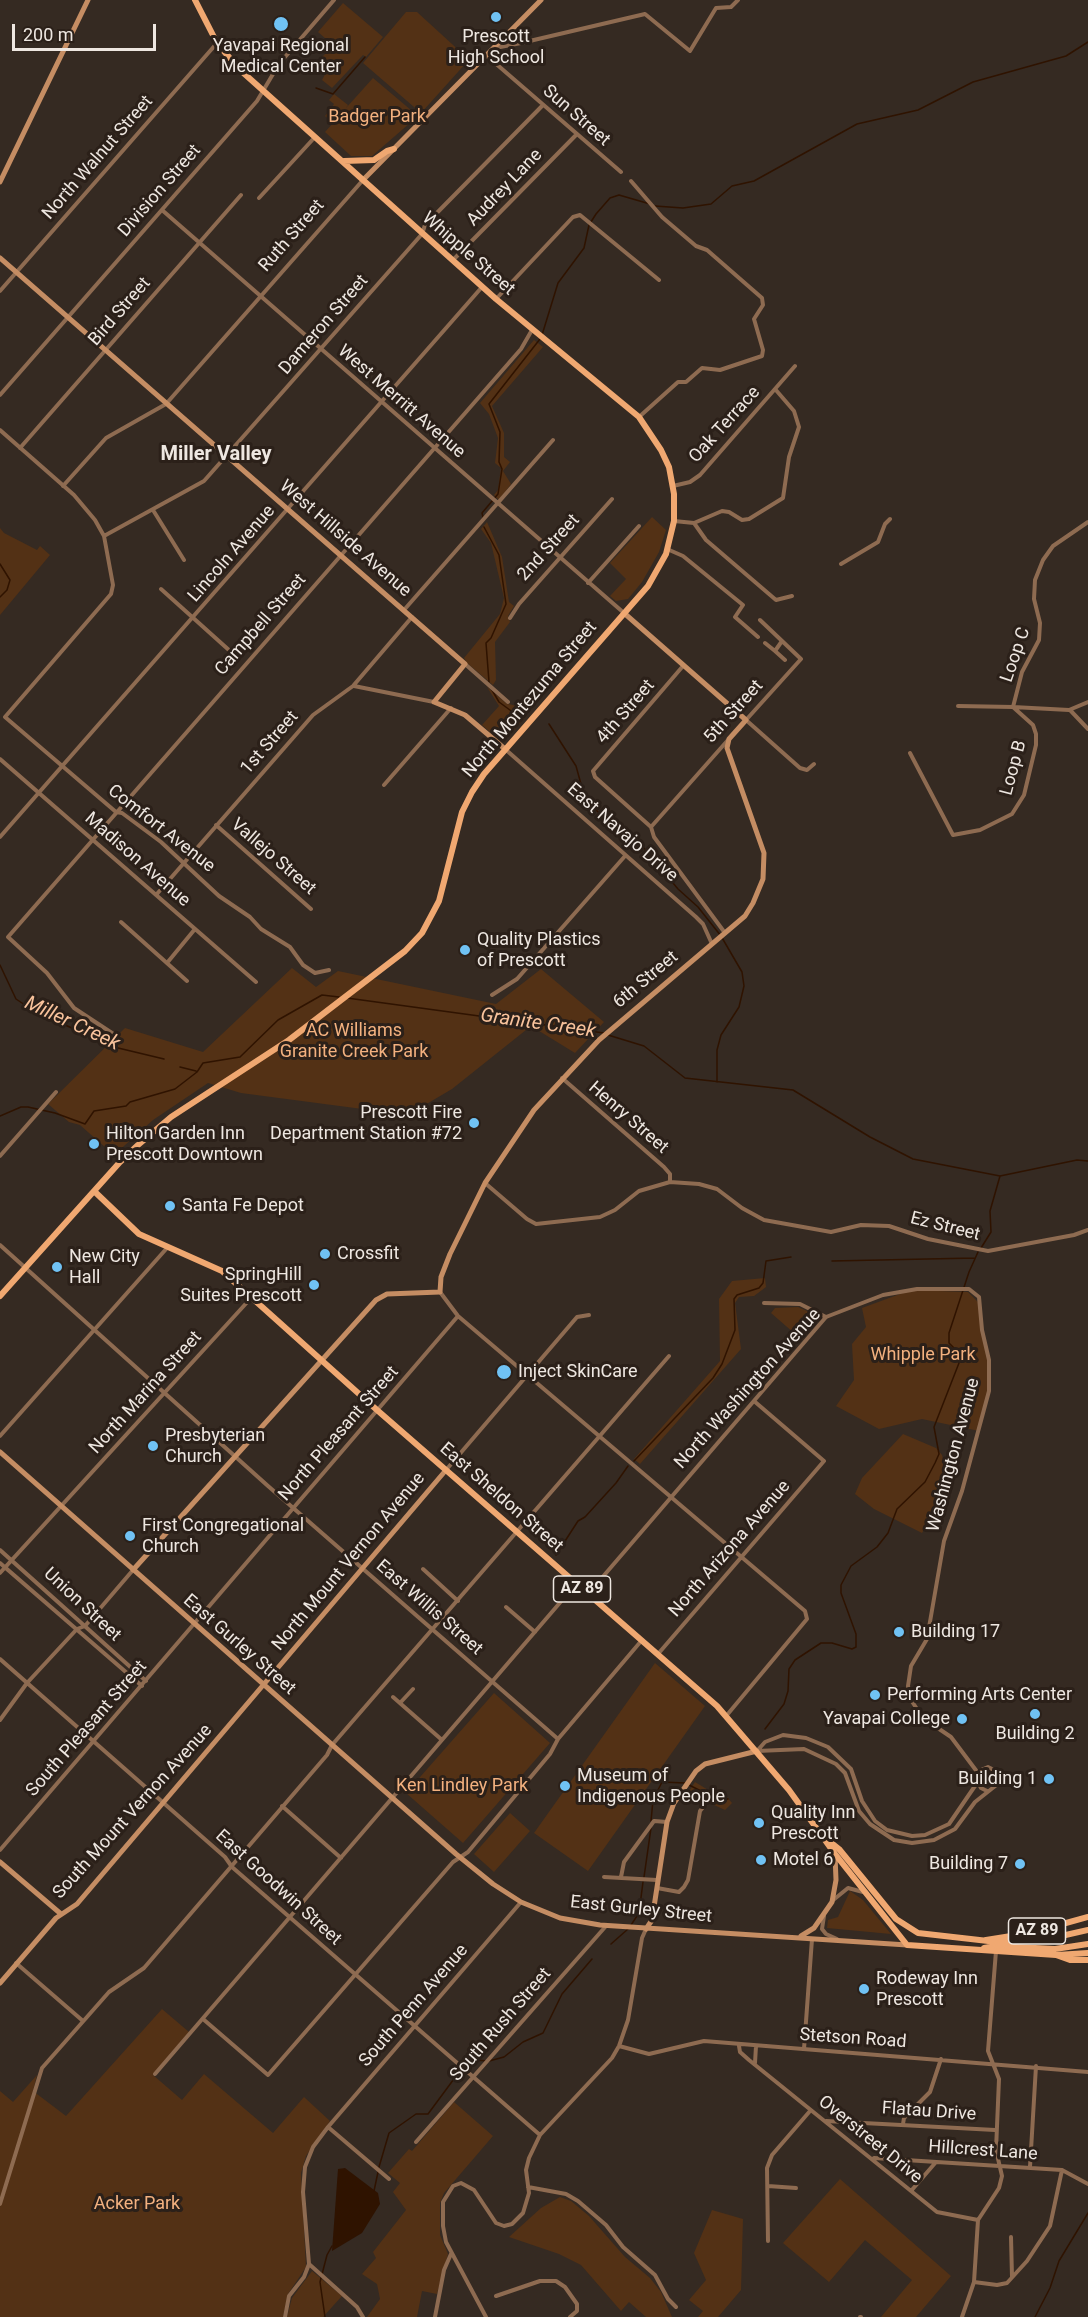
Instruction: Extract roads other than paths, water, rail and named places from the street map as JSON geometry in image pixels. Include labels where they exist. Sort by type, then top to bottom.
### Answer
[{"type":"main road","name":"Whipple Street","points":[[195,0],[217,43],[239,69],[344,160],[422,234],[496,299],[639,417],[662,450],[672,486],[674,521],[668,549]]},
{"type":"main road","points":[[344,160],[374,160],[394,149]]},
{"type":"main road","name":"North Montezuma Street","points":[[0,1296],[138,1145],[210,1091],[289,1040],[405,951],[432,915],[441,893],[462,812],[484,774],[648,586],[668,549]]},
{"type":"main road","name":"East Sheldon Street","points":[[94,1191],[139,1234],[167,1248],[214,1266],[727,1715],[907,1945]]},
{"type":"main road","name":"East Sheldon Street","points":[[826,1839],[839,1849],[888,1910],[906,1927],[932,1936],[984,1940]]},
{"type":"main road","name":"AZ 89","points":[[984,1940],[1040,1931],[1088,1917]]},
{"type":"main road","points":[[984,1940],[1022,1942],[1088,1930]]},
{"type":"main road","points":[[977,1950],[995,1946],[1055,1949],[1088,1944]]},
{"type":"main road","name":"East Gurley Street","points":[[907,1945],[1056,1955],[1070,1960],[1088,1960]]},
{"type":"main road","points":[[1056,1955],[1088,1953]]},
{"type":"street","points":[[0,182],[88,0]]},
{"type":"street","name":"Division Street","points":[[0,395],[69,318],[263,91],[279,64],[334,0]]},
{"type":"street","name":"Ruth Street","points":[[63,486],[106,438],[166,404],[363,180],[541,0]]},
{"type":"street","points":[[495,48],[645,14],[690,51],[716,8],[731,7],[738,0]]},
{"type":"street","points":[[508,34],[521,43]]},
{"type":"street","name":"North Walnut Street","points":[[0,291],[217,43]]},
{"type":"street","name":"Sun Street","points":[[487,56],[621,172]]},
{"type":"street","name":"Dameron Street","points":[[104,536],[199,484],[422,234],[428,222],[543,105]]},
{"type":"street","name":"Audrey Lane","points":[[453,261],[577,134]]},
{"type":"street","points":[[259,198],[315,136]]},
{"type":"street","points":[[631,181],[662,217],[696,246],[707,249],[762,298],[763,305],[754,319],[763,350],[762,356],[720,370],[702,368],[686,382],[678,382],[639,417]]},
{"type":"street","name":"Bird Street","points":[[20,448],[241,195]]},
{"type":"street","name":"West Merritt Avenue","points":[[162,210],[559,559],[624,613]]},
{"type":"street","points":[[496,299],[573,217],[580,215],[658,280]]},
{"type":"street","name":"West Hillside Avenue","points":[[0,258],[508,702]]},
{"type":"street","name":"Lincoln Avenue","points":[[0,837],[194,619],[483,287]]},
{"type":"street","name":"Campbell Street","points":[[115,1035],[74,1008],[47,973],[8,937],[435,450],[521,349],[532,330]]},
{"type":"street","points":[[775,389],[795,366]]},
{"type":"street","name":"Oak Terrace","points":[[672,486],[690,482],[700,475],[775,389],[795,411],[799,427],[789,457],[783,498],[749,519],[742,520],[729,512],[722,511],[694,524]]},
{"type":"street","points":[[0,430],[85,507],[104,536]]},
{"type":"street","points":[[404,610],[553,440]]},
{"type":"street","name":"2nd Street","points":[[510,618],[513,610],[612,499]]},
{"type":"street","points":[[153,510],[184,560]]},
{"type":"street","points":[[841,564],[878,542],[885,524],[890,519]]},
{"type":"street","points":[[674,521],[694,524],[706,540],[776,600],[792,596]]},
{"type":"street","name":"Loop C","points":[[1088,522],[1053,546],[1043,560],[1035,580],[1034,598],[1040,623],[1039,640],[1022,672],[1013,707],[1069,710],[1088,702]]},
{"type":"street","points":[[588,583],[639,526]]},
{"type":"street","name":"Comfort Avenue","points":[[104,536],[113,585],[111,594],[6,717],[116,812],[122,813],[185,862],[219,896],[250,917],[261,929],[290,947],[303,965],[315,973],[329,970]]},
{"type":"street","points":[[668,549],[683,555],[743,605],[735,617],[758,637]]},
{"type":"street","points":[[161,590],[230,651]]},
{"type":"street","points":[[624,613],[800,768],[807,770],[814,764]]},
{"type":"street","name":"1st Street","points":[[156,895],[313,715],[353,686],[412,617]]},
{"type":"street","name":"5th Street","points":[[651,827],[801,659],[760,620]]},
{"type":"street","points":[[775,651],[782,641]]},
{"type":"street","points":[[765,643],[785,660]]},
{"type":"street","points":[[434,702],[465,664]]},
{"type":"street","name":"4th Street","points":[[651,827],[595,777],[593,771],[683,666]]},
{"type":"street","points":[[353,686],[451,707],[465,715],[505,749]]},
{"type":"street","points":[[958,706],[1013,707]]},
{"type":"street","points":[[384,785],[451,707]]},
{"type":"street","name":"Loop B","points":[[910,753],[953,834],[980,830],[998,822],[1020,804],[1036,745],[1033,725],[1013,707]]},
{"type":"street","points":[[1069,710],[1088,729]]},
{"type":"street","name":"6th Street","points":[[440,1292],[441,1277],[450,1254],[485,1183],[523,1125],[562,1078],[599,1040],[745,916],[760,890],[765,868],[759,835],[728,758],[729,739]]},
{"type":"street","name":"East Navajo Drive","points":[[505,749],[696,916],[703,924],[712,944]]},
{"type":"street","name":"Madison Avenue","points":[[0,759],[256,982]]},
{"type":"street","name":"Vallejo Street","points":[[216,825],[311,909]]},
{"type":"street","points":[[651,827],[654,837],[722,935]]},
{"type":"street","points":[[492,995],[517,979],[625,856]]},
{"type":"street","points":[[121,922],[187,981]]},
{"type":"street","points":[[167,963],[195,929]]},
{"type":"street","name":"Henry Street","points":[[562,1078],[664,1167],[670,1174],[670,1182]]},
{"type":"street","points":[[0,1156],[56,1092]]},
{"type":"street","points":[[485,1183],[526,1219],[536,1224],[546,1224],[564,1219],[600,1217],[615,1210],[639,1191],[670,1182]]},
{"type":"street","name":"Ez Street","points":[[670,1182],[717,1188],[742,1208],[764,1220],[831,1232],[861,1225],[889,1226],[928,1239],[988,1251],[1074,1235],[1088,1230]]},
{"type":"street","name":"East Willis Street","points":[[0,1245],[293,1508],[558,1739]]},
{"type":"street","points":[[0,1436],[167,1248]]},
{"type":"street","name":"North Washington Avenue","points":[[588,1594],[826,1317],[883,1295],[917,1289],[969,1289],[976,1292]]},
{"type":"street","points":[[0,1720],[27,1683],[77,1629],[85,1626],[234,1455],[376,1300],[387,1294],[440,1292],[447,1305],[458,1316],[805,1611],[807,1619],[727,1715]]},
{"type":"street","name":"Washington Avenue","points":[[976,1292],[989,1360],[989,1391],[962,1491],[944,1541],[927,1639],[910,1671],[908,1686],[911,1700],[923,1718],[958,1744],[978,1773]]},
{"type":"street","name":"North Marina Street","points":[[0,1573],[2,1564],[11,1558],[62,1506],[251,1297]]},
{"type":"street","points":[[764,1303],[800,1304],[826,1317]]},
{"type":"street","name":"North Mount Vernon Avenue","points":[[263,1686],[577,1317],[589,1315]]},
{"type":"street","name":"North Pleasant Street","points":[[193,1625],[458,1316]]},
{"type":"street","points":[[0,2204],[42,2068],[109,1992],[144,1968],[327,1755],[332,1745],[669,1356]]},
{"type":"street","name":"North Arizona Avenue","points":[[658,1654],[824,1461],[754,1401]]},
{"type":"street","name":"East Gurley Street","points":[[0,1452],[193,1625],[459,1857],[486,1880],[521,1902],[560,1917],[606,1926],[907,1945]]},
{"type":"street","name":"Union Street","points":[[0,1550],[85,1626],[144,1683]]},
{"type":"street","name":"Union Street","points":[[2,1564],[144,1683]]},
{"type":"street","points":[[423,1569],[458,1601]]},
{"type":"street","points":[[155,2074],[576,1584]]},
{"type":"street","points":[[506,1607],[535,1632]]},
{"type":"street","name":"South Pleasant Street","points":[[0,1850],[193,1625]]},
{"type":"street","points":[[203,2019],[268,2075],[459,1857],[468,1852],[550,1754],[558,1739],[642,1640]]},
{"type":"street","name":"East Goodwin Street","points":[[0,1659],[225,1857],[232,1867],[354,1975],[540,2135]]},
{"type":"street","name":"South Mount Vernon Avenue","points":[[0,1983],[61,1914],[77,1904],[263,1686]]},
{"type":"street","points":[[400,1703],[413,1689]]},
{"type":"street","points":[[393,1697],[442,1740]]},
{"type":"street","points":[[486,2317],[452,2254],[443,2226],[443,2202],[453,2186],[460,2183],[468,2184],[488,2215],[496,2223],[504,2226],[512,2224],[523,2213],[527,2204],[529,2158],[540,2135],[612,2058],[619,2046],[628,2020],[642,1938],[652,1920],[667,1822],[674,1803],[696,1772],[705,1764],[757,1751],[804,1749],[836,1764],[845,1773],[859,1811],[870,1824],[894,1840],[912,1843],[934,1840],[955,1829],[975,1802],[987,1791],[997,1787],[1000,1779],[998,1772],[988,1767],[978,1773],[977,1783],[949,1824],[925,1835],[912,1836],[887,1830],[875,1821],[862,1802],[851,1768],[828,1748],[806,1738],[783,1735],[765,1742],[757,1751]]},
{"type":"street","points":[[977,1783],[987,1791]]},
{"type":"street","points":[[282,1806],[341,1858]]},
{"type":"street","points":[[656,1888],[679,1892],[684,1887],[688,1880],[700,1811],[704,1806]]},
{"type":"street","points":[[621,1876],[624,1862],[654,1821],[667,1822]]},
{"type":"street","points":[[832,1902],[836,1880],[835,1854]]},
{"type":"street","points":[[0,1862],[61,1914]]},
{"type":"street","points":[[604,1877],[621,1876],[657,1880]]},
{"type":"street","points":[[799,1937],[813,1928],[832,1902],[848,1888],[865,1893]]},
{"type":"street","name":"South Penn Avenue","points":[[309,2264],[303,2192],[305,2167],[313,2146],[521,1902]]},
{"type":"street","points":[[824,1914],[822,1929],[826,1934],[843,1940]]},
{"type":"street","name":"South Rush Street","points":[[416,2142],[606,1926]]},
{"type":"street","points":[[804,2049],[812,1939]]},
{"type":"street","points":[[962,2317],[974,2282],[978,2220],[999,2188],[1001,2165],[996,2150],[995,2130],[999,2079],[988,2051],[996,1951]]},
{"type":"street","points":[[16,1964],[83,2021]]},
{"type":"street","name":"Stetson Road","points":[[619,2046],[649,2054],[691,2042],[704,2041],[739,2046],[991,2062],[1088,2072]]},
{"type":"street","name":"Overstreet Drive","points":[[739,2046],[740,2052],[938,2212],[978,2220]]},
{"type":"street","points":[[754,2063],[756,2046]]},
{"type":"street","points":[[903,2124],[904,2118],[930,2092],[941,2059]]},
{"type":"street","points":[[1030,2167],[1036,2066]]},
{"type":"street","points":[[768,2241],[767,2168],[772,2155],[811,2110]]},
{"type":"street","name":"Flatau Drive","points":[[825,2121],[995,2130]]},
{"type":"street","points":[[328,2127],[389,2179]]},
{"type":"street","name":"Hillcrest Lane","points":[[872,2158],[1062,2170],[1088,2184]]},
{"type":"street","points":[[911,2191],[936,2161]]},
{"type":"street","points":[[974,2282],[1007,2283],[1032,2254],[1050,2226],[1062,2170]]},
{"type":"street","points":[[768,2186],[796,2188]]},
{"type":"street","points":[[528,2187],[566,2194],[578,2201],[606,2225],[623,2247],[655,2275],[668,2299],[676,2307]]},
{"type":"street","points":[[1011,2237],[1012,2277]]},
{"type":"street","points":[[435,2317],[444,2270],[452,2254]]},
{"type":"street","points":[[285,2317],[290,2296],[304,2277],[309,2264],[357,2307],[363,2317]]},
{"type":"street","points":[[496,2296],[540,2281],[556,2281],[565,2287],[577,2304],[577,2311],[570,2317]]},
{"type":"waterway","points":[[655,206],[683,208],[711,204],[732,186],[754,181],[857,124],[918,110],[973,82],[1066,56],[1088,42]]},
{"type":"waterway","points":[[316,88],[333,94],[365,57]]},
{"type":"waterway","points":[[542,335],[558,283],[584,248],[589,225],[596,214],[610,198],[619,195],[650,204]]},
{"type":"waterway","points":[[483,517],[482,513],[498,494],[502,469],[499,462],[500,432],[489,404],[540,339]]},
{"type":"waterway","points":[[484,527],[499,555],[506,604],[491,638],[486,643],[489,682]]},
{"type":"waterway","points":[[0,564],[10,580],[7,590],[0,597]]},
{"type":"waterway","points":[[492,690],[499,702],[514,713]]},
{"type":"waterway","points":[[549,724],[576,766],[584,795],[620,833],[643,847],[678,889],[698,907],[721,936],[742,972],[744,986],[739,1007],[721,1035],[717,1050],[717,1082]]},
{"type":"waterway","name":"Miller Creek","points":[[0,965],[16,999],[34,1011],[114,1047],[164,1059]]},
{"type":"waterway","name":"Granite Creek","points":[[0,1116],[21,1107],[28,1107],[55,1113],[85,1124],[94,1111],[126,1106],[130,1102],[175,1089],[197,1072],[203,1063],[240,1057],[278,1020],[322,995],[339,997]]},
{"type":"waterway","name":"Granite Creek","points":[[347,998],[604,1033]]},
{"type":"waterway","name":"Granite Creek","points":[[608,1035],[644,1046],[685,1078],[793,1090],[870,1137],[913,1159],[1000,1176],[1077,1160],[1088,1161]]},
{"type":"waterway","name":"Miller Creek","points":[[180,1067],[196,1071]]},
{"type":"waterway","points":[[981,1248],[991,1232],[990,1211],[1000,1176]]},
{"type":"waterway","points":[[765,1729],[784,1704],[788,1691],[789,1669],[795,1660],[821,1643],[832,1643],[852,1649],[856,1647],[856,1634],[841,1593],[841,1585],[851,1566],[877,1547],[888,1533],[897,1509],[925,1482],[939,1454],[934,1427],[959,1363],[956,1350],[949,1343],[949,1333],[978,1252]]},
{"type":"waterway","points":[[634,1461],[713,1378],[722,1364],[735,1330],[734,1299],[737,1295],[759,1288],[763,1283],[766,1261],[791,1257]]},
{"type":"waterway","points":[[832,1261],[975,1258]]},
{"type":"waterway","points":[[556,1555],[578,1521],[585,1517],[616,1483],[628,1466]]},
{"type":"waterway","points":[[651,1821],[653,1800],[662,1782],[685,1783]]},
{"type":"waterway","points":[[689,1785],[715,1798],[728,1799]]},
{"type":"waterway","points":[[644,1877],[651,1828]]},
{"type":"waterway","points":[[631,1925],[639,1913],[643,1882]]},
{"type":"waterway","points":[[611,1944],[628,1929]]},
{"type":"waterway","points":[[379,2167],[389,2133],[416,2114],[428,2114],[465,2064],[474,2060],[489,2061],[504,2057],[523,2042],[543,2033],[562,1994],[592,1959]]},
{"type":"waterway","points":[[374,2191],[378,2172]]},
{"type":"waterway","points":[[1035,2317],[1050,2288],[1059,2261],[1088,2213]]},
{"type":"waterway","points":[[325,2317],[320,2282],[327,2255],[332,2246]]},
{"type":"place","name":"Prescott High School","points":[[496,17]]},
{"type":"place","name":"Yavapai Regional Medical Center","points":[[281,24]]},
{"type":"place","name":"Quality Plastics of Prescott","points":[[465,950]]},
{"type":"place","name":"Prescott Fire Department Station #72","points":[[474,1123]]},
{"type":"place","name":"Hilton Garden Inn Prescott Downtown","points":[[94,1144]]},
{"type":"place","name":"Santa Fe Depot","points":[[170,1206]]},
{"type":"place","name":"Crossfit","points":[[325,1254]]},
{"type":"place","name":"New City Hall","points":[[57,1267]]},
{"type":"place","name":"SpringHill Suites Prescott","points":[[314,1285]]},
{"type":"place","name":"Inject SkinCare","points":[[504,1372]]},
{"type":"place","name":"Presbyterian Church","points":[[153,1446]]},
{"type":"place","name":"First Congregational Church","points":[[130,1536]]},
{"type":"place","name":"Building 17","points":[[899,1632]]},
{"type":"place","name":"Performing Arts Center","points":[[875,1695]]},
{"type":"place","name":"Building 2","points":[[1035,1714]]},
{"type":"place","name":"Yavapai College","points":[[962,1719]]},
{"type":"place","name":"Building 1","points":[[1049,1779]]},
{"type":"place","name":"Museum of Indigenous People","points":[[565,1786]]},
{"type":"place","name":"Quality Inn Prescott","points":[[759,1823]]},
{"type":"place","name":"Motel 6","points":[[761,1860]]},
{"type":"place","name":"Building 7","points":[[1020,1864]]},
{"type":"place","name":"Rodeway Inn Prescott","points":[[864,1989]]},
{"type":"district","name":"Miller Valley","points":[[216,455]]},
{"type":"park label","name":"Badger Park","points":[[377,117]]},
{"type":"park label","name":"AC Williams Granite Creek Park","points":[[354,1041]]},
{"type":"park label","name":"Whipple Park","points":[[923,1355]]},
{"type":"park label","name":"Ken Lindley Park","points":[[462,1786]]},
{"type":"park label","name":"Acker Park","points":[[137,2204]]}]
